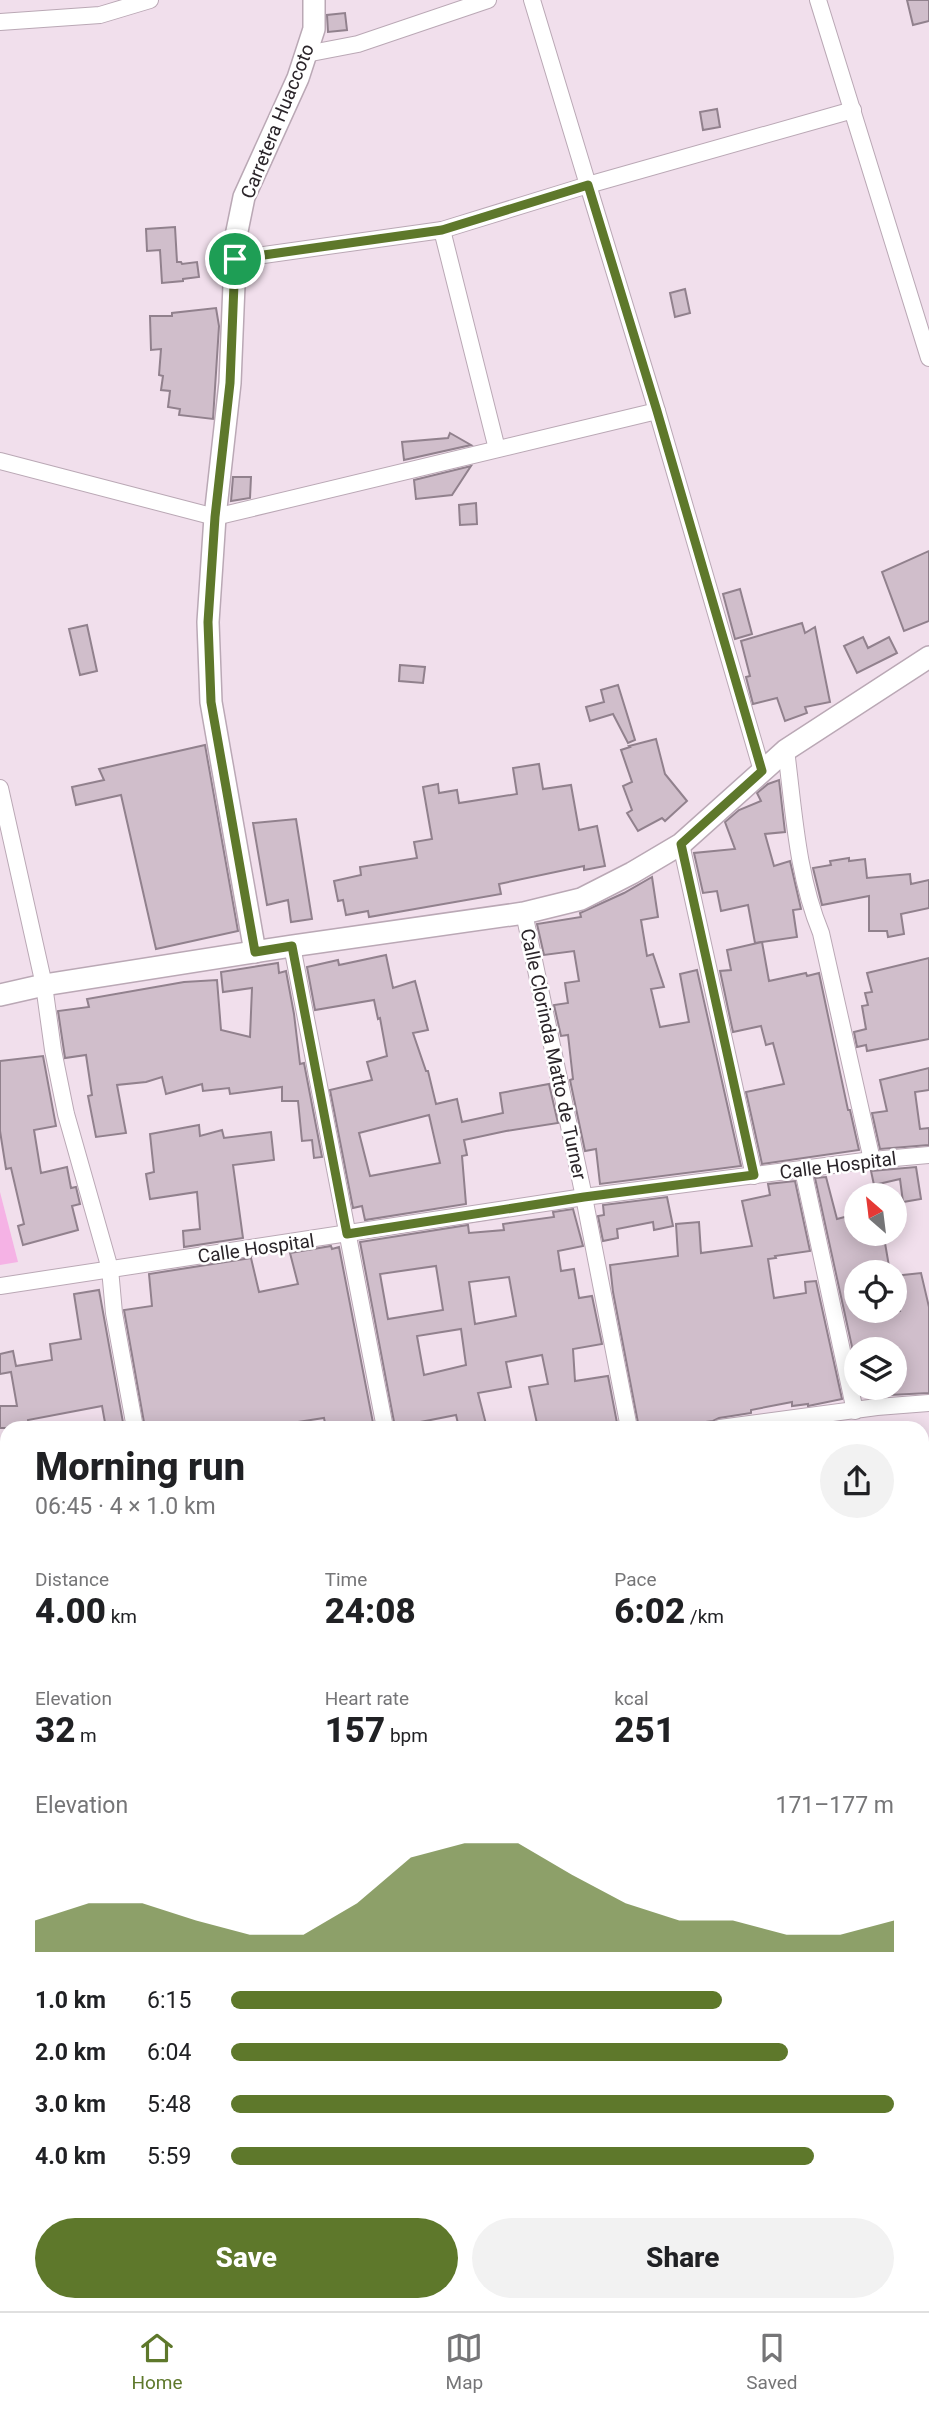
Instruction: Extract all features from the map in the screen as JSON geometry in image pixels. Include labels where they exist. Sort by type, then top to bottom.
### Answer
[{"type":"street","points":[[0,22],[100,15],[150,0]]},
{"type":"street","name":"Carretera Huaccoto","points":[[255,952],[211,702],[208,622],[215,517],[230,383],[236,236],[244,197],[298,78],[306,54],[314,29],[313,0]]},
{"type":"street","points":[[306,54],[358,44],[488,0]]},
{"type":"street","points":[[532,0],[657,411],[762,771]]},
{"type":"street","points":[[818,0],[929,358]]},
{"type":"street","points":[[235,259],[442,230],[588,185],[853,110]]},
{"type":"street","points":[[442,230],[497,449]]},
{"type":"street","points":[[0,461],[215,517],[657,411]]},
{"type":"street","points":[[524,913],[581,899],[681,844],[786,750],[929,657]]},
{"type":"street","points":[[786,750],[801,867],[811,909],[821,933],[872,1160]]},
{"type":"street","points":[[0,789],[44,985],[66,1114],[110,1269],[114,1313],[134,1421]]},
{"type":"street","points":[[681,844],[754,1175]]},
{"type":"street","name":"Calle Clorinda Matto de Turner","points":[[0,995],[44,985],[292,946],[524,913],[628,1421]]},
{"type":"street","points":[[292,946],[384,1421]]},
{"type":"street","name":"Calle Hospital","points":[[0,1286],[584,1197],[929,1155]]},
{"type":"street","points":[[803,1170],[855,1411]]},
{"type":"street","points":[[776,1421],[929,1403]]},
{"type":"shaded area","points":[[0,1192],[18,1262],[0,1265]]},
{"type":"building","points":[[907,0],[929,0],[929,21],[913,25]]},
{"type":"building","points":[[345,13],[347,30],[328,32],[327,15]]},
{"type":"building","points":[[717,109],[720,127],[703,130],[700,112]]},
{"type":"building","points":[[175,227],[177,262],[197,262],[199,277],[162,283],[160,250],[147,251],[146,229]]},
{"type":"building","points":[[685,289],[690,313],[675,317],[670,293]]},
{"type":"building","points":[[216,308],[219,326],[213,419],[179,415],[180,409],[168,407],[170,391],[161,390],[161,349],[151,350],[150,316],[172,316],[172,313]]},
{"type":"building","points":[[450,433],[471,445],[404,460],[402,442],[448,438]]},
{"type":"building","points":[[471,466],[452,495],[416,499],[414,480]]},
{"type":"building","points":[[233,477],[251,477],[250,498],[231,501]]},
{"type":"building","points":[[476,503],[477,524],[460,525],[459,505]]},
{"type":"building","points":[[929,551],[929,621],[904,631],[882,572]]},
{"type":"building","points":[[740,589],[752,634],[735,639],[723,594]]},
{"type":"building","points":[[802,623],[805,633],[815,627],[830,702],[805,707],[807,713],[785,721],[777,698],[753,704],[746,677],[750,676],[741,641]]},
{"type":"building","points":[[87,625],[97,671],[80,675],[69,629]]},
{"type":"building","points":[[863,637],[868,648],[889,637],[897,653],[857,673],[844,646]]},
{"type":"building","points":[[400,665],[425,667],[423,683],[399,681]]},
{"type":"building","points":[[618,685],[635,740],[628,743],[613,714],[590,721],[586,707],[604,702],[601,690]]},
{"type":"building","points":[[656,739],[665,774],[687,801],[665,821],[662,818],[638,831],[627,813],[632,810],[623,786],[632,782],[621,750]]},
{"type":"building","points":[[205,745],[238,931],[156,949],[121,795],[76,805],[72,787],[104,780],[99,769]]},
{"type":"building","points":[[539,764],[543,789],[571,785],[579,830],[597,826],[605,866],[584,870],[584,866],[499,884],[501,894],[369,917],[368,911],[346,915],[343,900],[338,901],[334,881],[361,875],[360,867],[417,858],[414,842],[432,839],[423,787],[438,784],[439,793],[457,790],[459,803],[517,794],[513,768]]},
{"type":"building","points":[[779,780],[785,832],[765,834],[774,866],[790,861],[801,909],[793,910],[797,937],[755,943],[748,905],[721,911],[717,891],[703,893],[694,853],[735,849],[725,822],[739,810],[761,801],[757,793],[768,784]]},
{"type":"building","points":[[296,819],[312,919],[291,922],[288,900],[267,905],[253,823]]},
{"type":"building","points":[[849,858],[849,861],[865,859],[867,878],[910,874],[911,884],[929,880],[929,908],[901,914],[904,934],[888,937],[887,931],[869,931],[869,896],[822,905],[813,868],[831,865],[830,861]]},
{"type":"building","points":[[652,877],[658,917],[641,920],[647,956],[653,954],[664,987],[651,989],[660,1027],[689,1022],[680,974],[697,970],[741,1166],[600,1184],[596,1149],[585,1151],[570,1080],[573,1079],[568,1035],[561,1036],[554,1005],[568,1003],[565,983],[579,981],[574,951],[544,955],[537,924],[581,917],[580,913]]},
{"type":"building","points":[[762,942],[769,981],[819,973],[859,1150],[762,1164],[746,1092],[784,1084],[773,1043],[766,1045],[761,1026],[733,1032],[720,971],[731,970],[727,950]]},
{"type":"building","points":[[386,955],[393,988],[415,981],[428,1030],[413,1033],[428,1071],[436,1104],[457,1099],[462,1122],[503,1113],[500,1093],[549,1084],[558,1123],[464,1140],[467,1155],[462,1156],[466,1204],[365,1220],[362,1206],[353,1208],[330,1090],[372,1080],[367,1062],[387,1056],[374,1000],[315,1010],[307,967],[338,960],[339,965]],"holes":[[[429,1115],[440,1163],[370,1176],[359,1133]]]},
{"type":"building","points":[[929,958],[929,1039],[867,1051],[866,1045],[857,1047],[854,1032],[866,1029],[862,1006],[868,1005],[865,993],[872,992],[867,973]]},
{"type":"building","points":[[278,963],[279,973],[286,971],[300,1064],[304,1063],[322,1157],[314,1158],[312,1140],[302,1141],[298,1101],[282,1101],[282,1087],[230,1094],[229,1088],[203,1091],[202,1084],[166,1094],[162,1077],[146,1082],[117,1085],[126,1133],[96,1137],[88,1096],[92,1095],[86,1055],[65,1058],[58,1011],[89,1007],[87,999],[184,982],[217,980],[221,1030],[250,1037],[252,988],[223,992],[221,972]]},
{"type":"building","points":[[43,1056],[56,1126],[34,1130],[41,1173],[67,1167],[71,1188],[76,1187],[80,1204],[72,1206],[78,1230],[23,1245],[18,1226],[24,1224],[11,1168],[6,1169],[0,1131],[0,1061]]},
{"type":"building","points":[[929,1068],[929,1090],[915,1092],[920,1129],[929,1128],[929,1145],[880,1149],[872,1113],[887,1111],[880,1080]]},
{"type":"building","points":[[199,1125],[200,1136],[222,1130],[224,1138],[271,1132],[274,1160],[233,1165],[243,1238],[184,1247],[183,1231],[200,1229],[197,1192],[150,1199],[146,1174],[154,1172],[150,1134]]},
{"type":"building","points":[[916,1167],[921,1199],[907,1201],[907,1183],[901,1183],[900,1179],[874,1183],[871,1171]]},
{"type":"building","points":[[826,1177],[837,1219],[844,1217],[844,1246],[886,1246],[888,1260],[844,1260],[844,1310],[815,1178]]},
{"type":"building","points":[[795,1181],[810,1251],[768,1259],[774,1298],[806,1293],[805,1282],[816,1281],[842,1399],[808,1406],[792,1406],[792,1402],[713,1421],[638,1421],[610,1265],[678,1256],[676,1224],[699,1222],[701,1253],[752,1246],[742,1201],[770,1195],[768,1184]]},
{"type":"building","points":[[667,1197],[673,1226],[654,1230],[653,1222],[617,1229],[618,1238],[603,1241],[598,1216],[604,1215],[603,1205]]},
{"type":"building","points":[[573,1209],[583,1246],[558,1251],[561,1271],[574,1269],[579,1298],[592,1296],[602,1344],[573,1349],[575,1381],[608,1376],[617,1421],[536,1421],[529,1387],[548,1384],[542,1355],[506,1362],[511,1387],[478,1393],[485,1421],[457,1421],[456,1415],[426,1421],[394,1421],[360,1242],[468,1225],[469,1233],[504,1230],[503,1224],[554,1217],[553,1212]],"holes":[[[436,1266],[443,1310],[388,1319],[380,1274]],[[509,1277],[516,1316],[475,1324],[469,1282]],[[461,1329],[466,1365],[424,1375],[417,1336]]]},
{"type":"building","points":[[339,1247],[373,1421],[325,1421],[324,1418],[304,1421],[144,1421],[124,1310],[152,1306],[149,1274],[251,1258],[259,1292],[298,1284],[290,1253]]},
{"type":"building","points":[[921,1273],[929,1307],[929,1393],[907,1394],[907,1337],[850,1337],[847,1323],[907,1323],[907,1275]]},
{"type":"building","points":[[99,1290],[123,1421],[105,1421],[102,1406],[28,1421],[0,1421],[0,1406],[17,1406],[11,1372],[0,1374],[0,1354],[13,1351],[16,1366],[52,1360],[50,1344],[81,1339],[74,1294]]},
{"type":"route","points":[[588,185],[762,771],[681,844],[754,1175],[584,1197],[347,1234],[292,946],[255,952],[211,702],[208,622],[215,517],[230,383],[235,259],[442,230],[588,185]]}]
